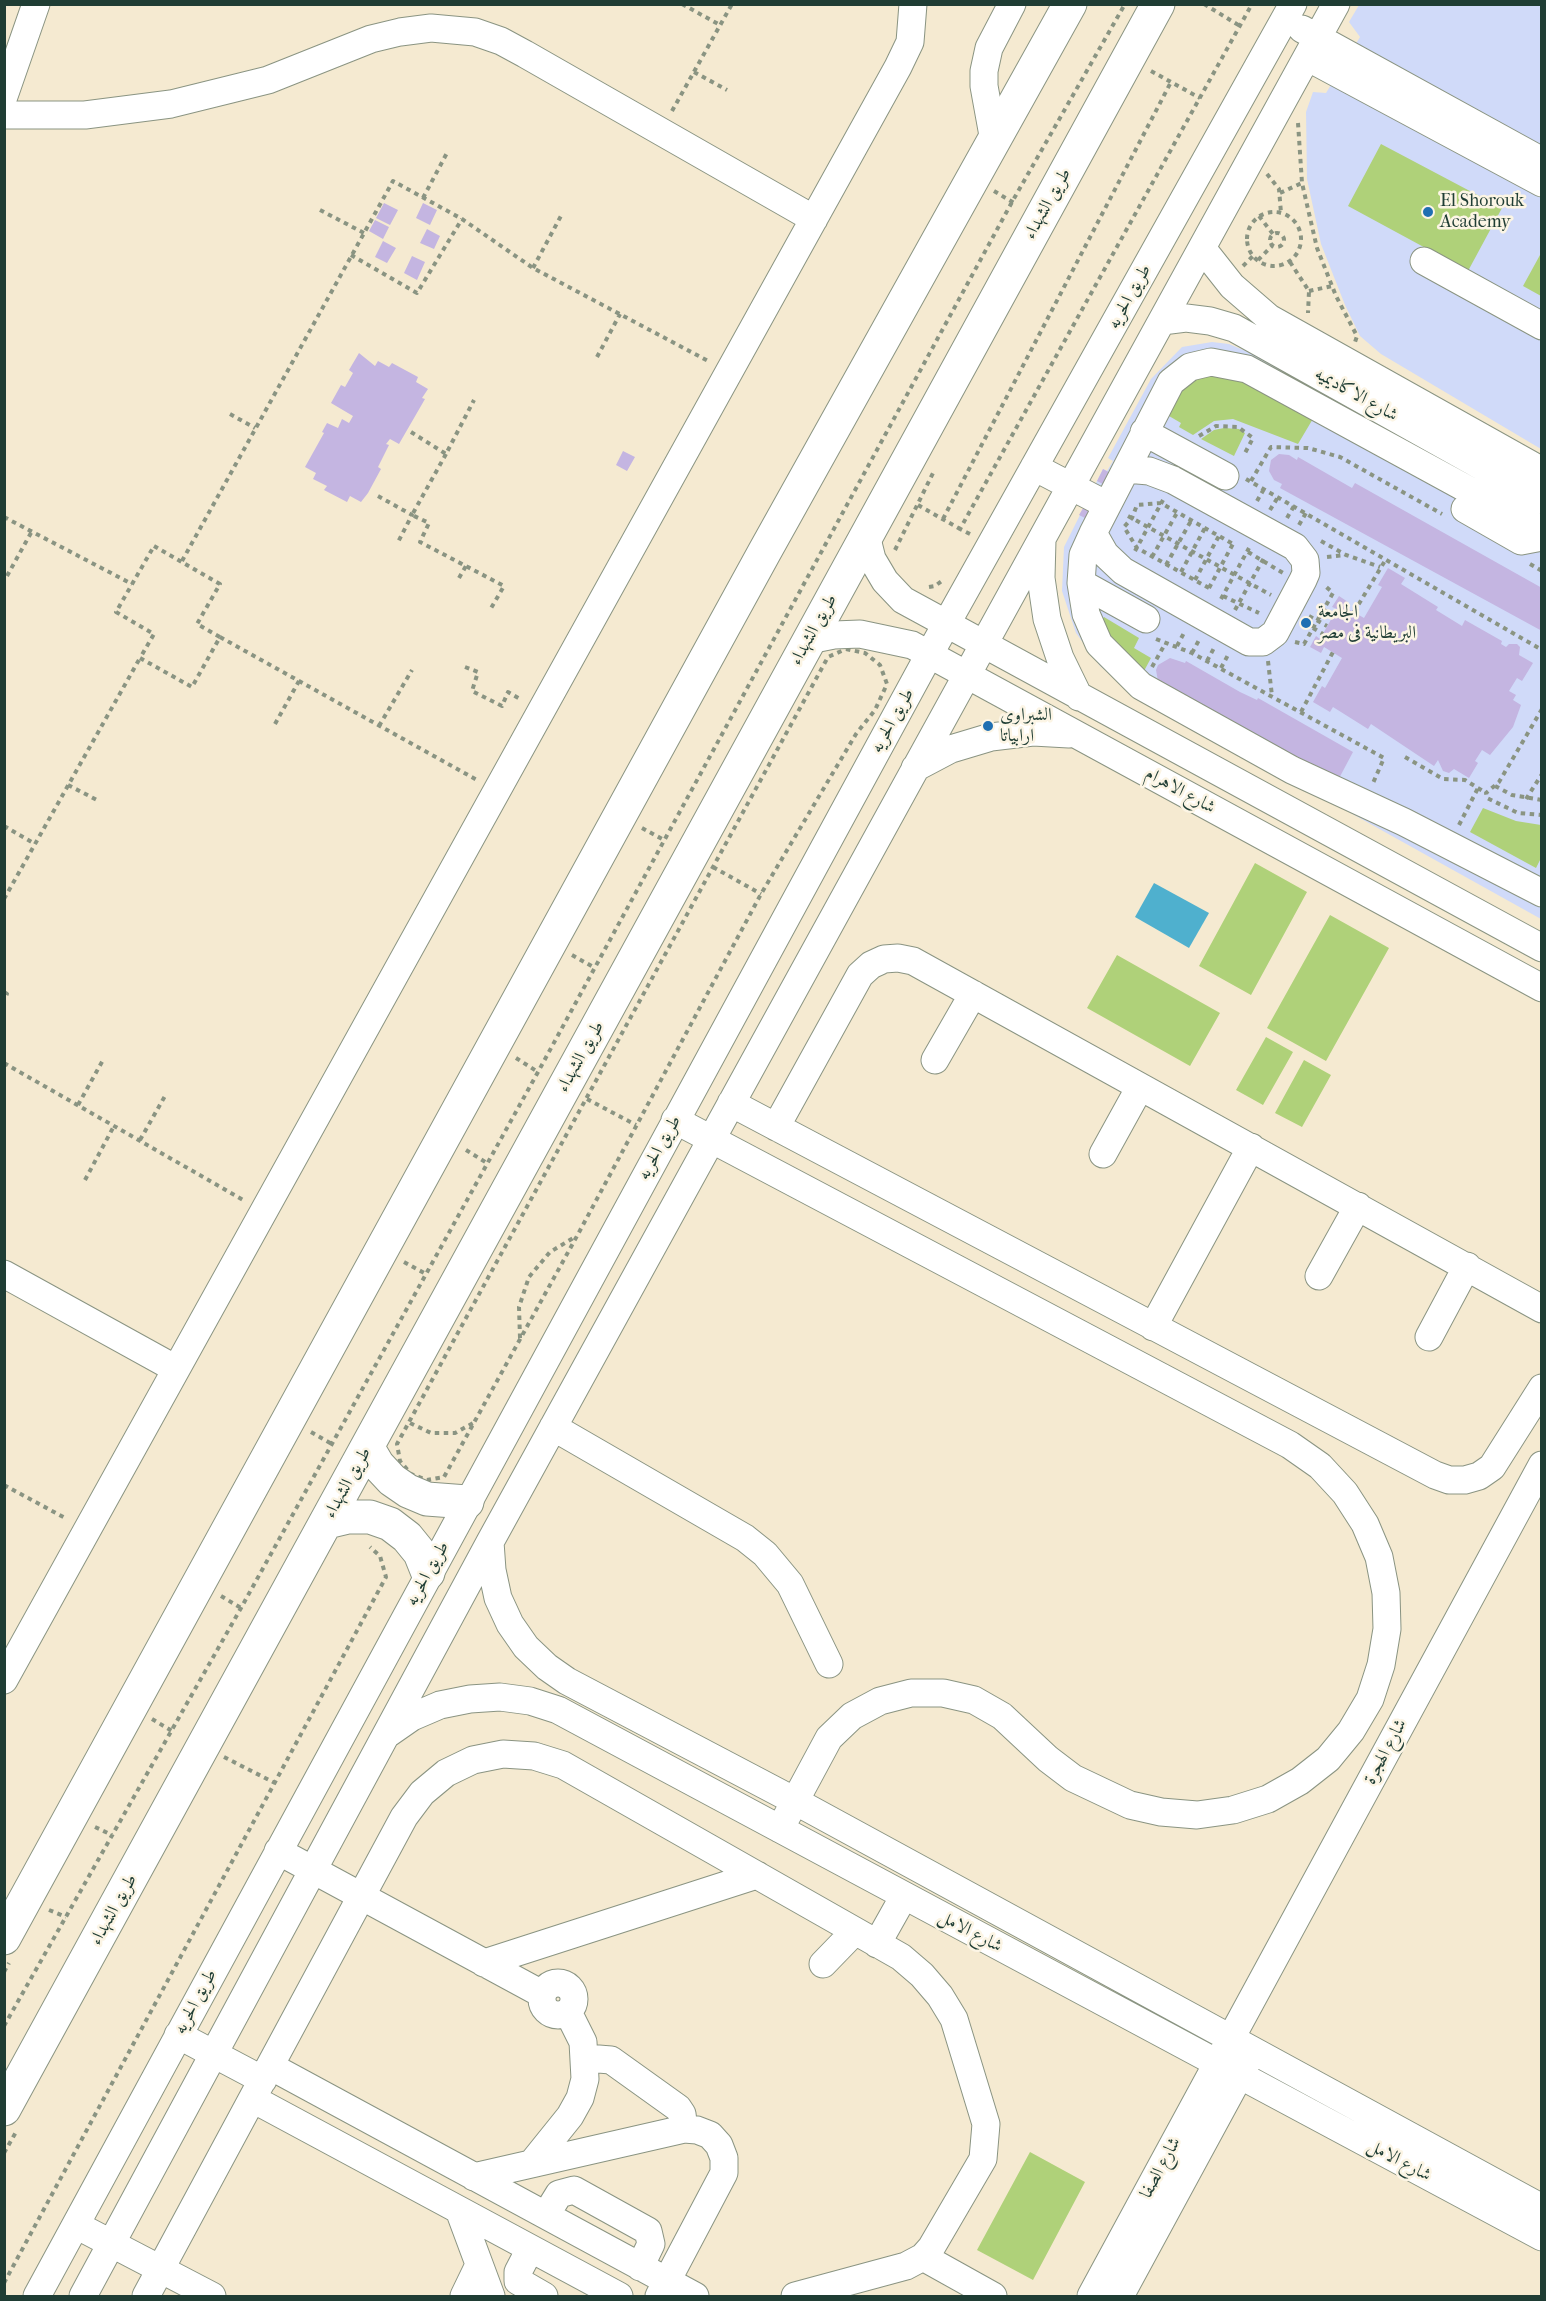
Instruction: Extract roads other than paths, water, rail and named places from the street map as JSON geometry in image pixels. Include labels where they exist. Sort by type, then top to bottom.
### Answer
[{"type":"main road","points":[[5,1958],[759,561],[1070,4]]},
{"type":"main road","name":"طريق الشهداء","points":[[13,2115],[50,2026],[1158,4]]},
{"type":"main road","points":[[368,1448],[392,1480],[408,1491],[427,1499],[467,1502]]},
{"type":"main road","points":[[327,1522],[348,1517],[369,1517],[390,1524],[414,1545],[428,1573]]},
{"type":"main road","points":[[4,2061],[32,2034],[50,2026]]},
{"type":"street","points":[[4,96],[36,4]]},
{"type":"street","points":[[4,1680],[898,67],[910,42],[913,4]]},
{"type":"street","points":[[994,141],[984,86],[984,71],[989,48],[1011,4]]},
{"type":"street","points":[[83,2296],[490,1542],[1336,4]]},
{"type":"street","points":[[1289,12],[1312,48],[1542,183]]},
{"type":"street","name":"طريق الحريه","points":[[37,2296],[535,1376],[929,655],[1289,12]]},
{"type":"street","points":[[4,115],[85,115],[128,111],[216,95],[268,80],[371,39],[400,32],[431,28],[475,32],[501,41],[814,219]]},
{"type":"street","points":[[1312,48],[1542,161]]},
{"type":"street","name":"شارع الاكاديميه","points":[[1202,248],[1227,279],[1250,303],[1269,318],[1542,471]]},
{"type":"street","points":[[1424,261],[1542,326]]},
{"type":"street","name":"شارع الاكاديميه","points":[[1161,321],[1186,318],[1210,321],[1234,328],[1542,500]]},
{"type":"street","points":[[1542,530],[1247,369],[1211,362],[1190,367],[1171,382],[1083,555],[1082,583],[1086,614],[1100,644],[1141,686],[1292,770],[1362,801],[1542,893]]},
{"type":"street","points":[[1329,413],[1327,426],[1334,436],[1521,541],[1542,537]]},
{"type":"street","points":[[1144,432],[1234,476]]},
{"type":"street","points":[[1034,467],[1107,505]]},
{"type":"street","points":[[1093,533],[1114,564],[1181,605],[1249,642],[1263,642],[1275,633],[1275,600],[1306,573],[1305,560],[1295,547],[1216,512],[1149,471],[1126,469]]},
{"type":"street","name":"شارع الاهرام","points":[[866,535],[872,559],[885,581],[903,600],[1542,948]]},
{"type":"street","points":[[1042,536],[1041,578],[1047,618],[1060,658],[1078,697]]},
{"type":"street","points":[[1082,583],[1146,627]]},
{"type":"street","name":"شارع الاهرام","points":[[808,640],[860,634],[912,645],[1542,988]]},
{"type":"street","points":[[1114,755],[1129,725]]},
{"type":"street","points":[[915,768],[951,749],[991,737],[1033,732],[1075,734]]},
{"type":"street","points":[[1142,770],[1158,740]]},
{"type":"street","points":[[776,1127],[860,975],[871,965],[884,959],[898,957],[913,961],[1542,1309]]},
{"type":"street","points":[[935,1060],[973,994]]},
{"type":"street","points":[[1103,1154],[1140,1086]]},
{"type":"street","points":[[731,1103],[1153,1327],[1435,1475],[1449,1480],[1465,1480],[1479,1476],[1492,1467],[1542,1388]]},
{"type":"street","points":[[675,1120],[1290,1445],[1320,1466],[1345,1493],[1365,1524],[1375,1549],[1386,1593],[1387,1629],[1382,1665],[1370,1699],[1351,1731],[1328,1758],[1300,1781],[1268,1799],[1233,1810],[1197,1815],[1161,1812],[1130,1805],[1073,1778],[1048,1759],[1002,1716],[974,1700],[943,1693],[911,1693],[880,1701],[844,1724],[829,1738],[780,1830]]},
{"type":"street","points":[[1153,1327],[1251,1147]]},
{"type":"street","points":[[1319,1276],[1358,1206]]},
{"type":"street","points":[[1429,1337],[1467,1266]]},
{"type":"street","points":[[4,1274],[177,1370]]},
{"type":"street","points":[[535,1376],[571,1395]]},
{"type":"street","points":[[553,1427],[745,1538],[765,1554],[790,1584],[829,1664]]},
{"type":"street","name":"شارع الهجرة","points":[[1241,2045],[1542,1465]]},
{"type":"street","name":"شارع الامل","points":[[490,1542],[492,1570],[502,1606],[526,1647],[546,1667],[567,1681],[795,1801],[1542,2208]]},
{"type":"street","points":[[530,1701],[533,1681],[546,1667]]},
{"type":"street","name":"شارع الامل","points":[[388,1734],[412,1717],[450,1703],[470,1699],[500,1697],[530,1701],[558,1710],[1542,2237]]},
{"type":"street","points":[[146,2296],[404,1817],[422,1792],[446,1773],[473,1760],[503,1754],[534,1756],[563,1765],[866,1937],[901,1958],[922,1975],[940,1996],[954,2019],[986,2124],[983,2159],[931,2248],[923,2257],[906,2266],[795,2296]]},
{"type":"street","points":[[278,1851],[542,1994],[546,2011],[557,2015],[568,2012],[577,2027],[586,2058],[580,2098],[570,2116],[533,2162]]},
{"type":"street","points":[[484,1963],[757,1875]]},
{"type":"street","points":[[823,1965],[866,1937],[904,1896]]},
{"type":"street","points":[[178,2035],[262,2082],[329,2140],[619,2296]]},
{"type":"street","name":"شارع الصفا","points":[[1120,2296],[1241,2045]]},
{"type":"street","points":[[586,2058],[611,2060],[678,2108],[684,2129]]},
{"type":"street","name":"شارع الصفا","points":[[1091,2296],[1228,2070]]},
{"type":"street","points":[[262,2082],[347,2108],[640,2267],[663,2289],[695,2296]]},
{"type":"street","points":[[329,2140],[347,2108]]},
{"type":"street","points":[[491,2296],[479,2265],[470,2216],[486,2183],[533,2162],[684,2129],[697,2130],[710,2135],[719,2145],[724,2173],[663,2289]]},
{"type":"street","points":[[387,2171],[404,2139]]},
{"type":"street","points":[[546,2215],[559,2194],[574,2190],[648,2230],[651,2244],[640,2267]]},
{"type":"street","points":[[76,2225],[212,2296]]},
{"type":"street","points":[[530,2248],[518,2272],[518,2281],[544,2296]]},
{"type":"street","points":[[923,2257],[993,2296]]},
{"type":"street","points":[[464,2296],[479,2265]]},
{"type":"water","points":[[1154,883],[1209,913],[1189,948],[1135,917]]},
{"type":"place","name":"El Shorouk Academy","points":[[1428,212]]},
{"type":"place","name":"الجامعة البريطانية فى مصر","points":[[1306,623]]},
{"type":"place","name":"الشبراوى ارابياتا","points":[[988,726]]}]
